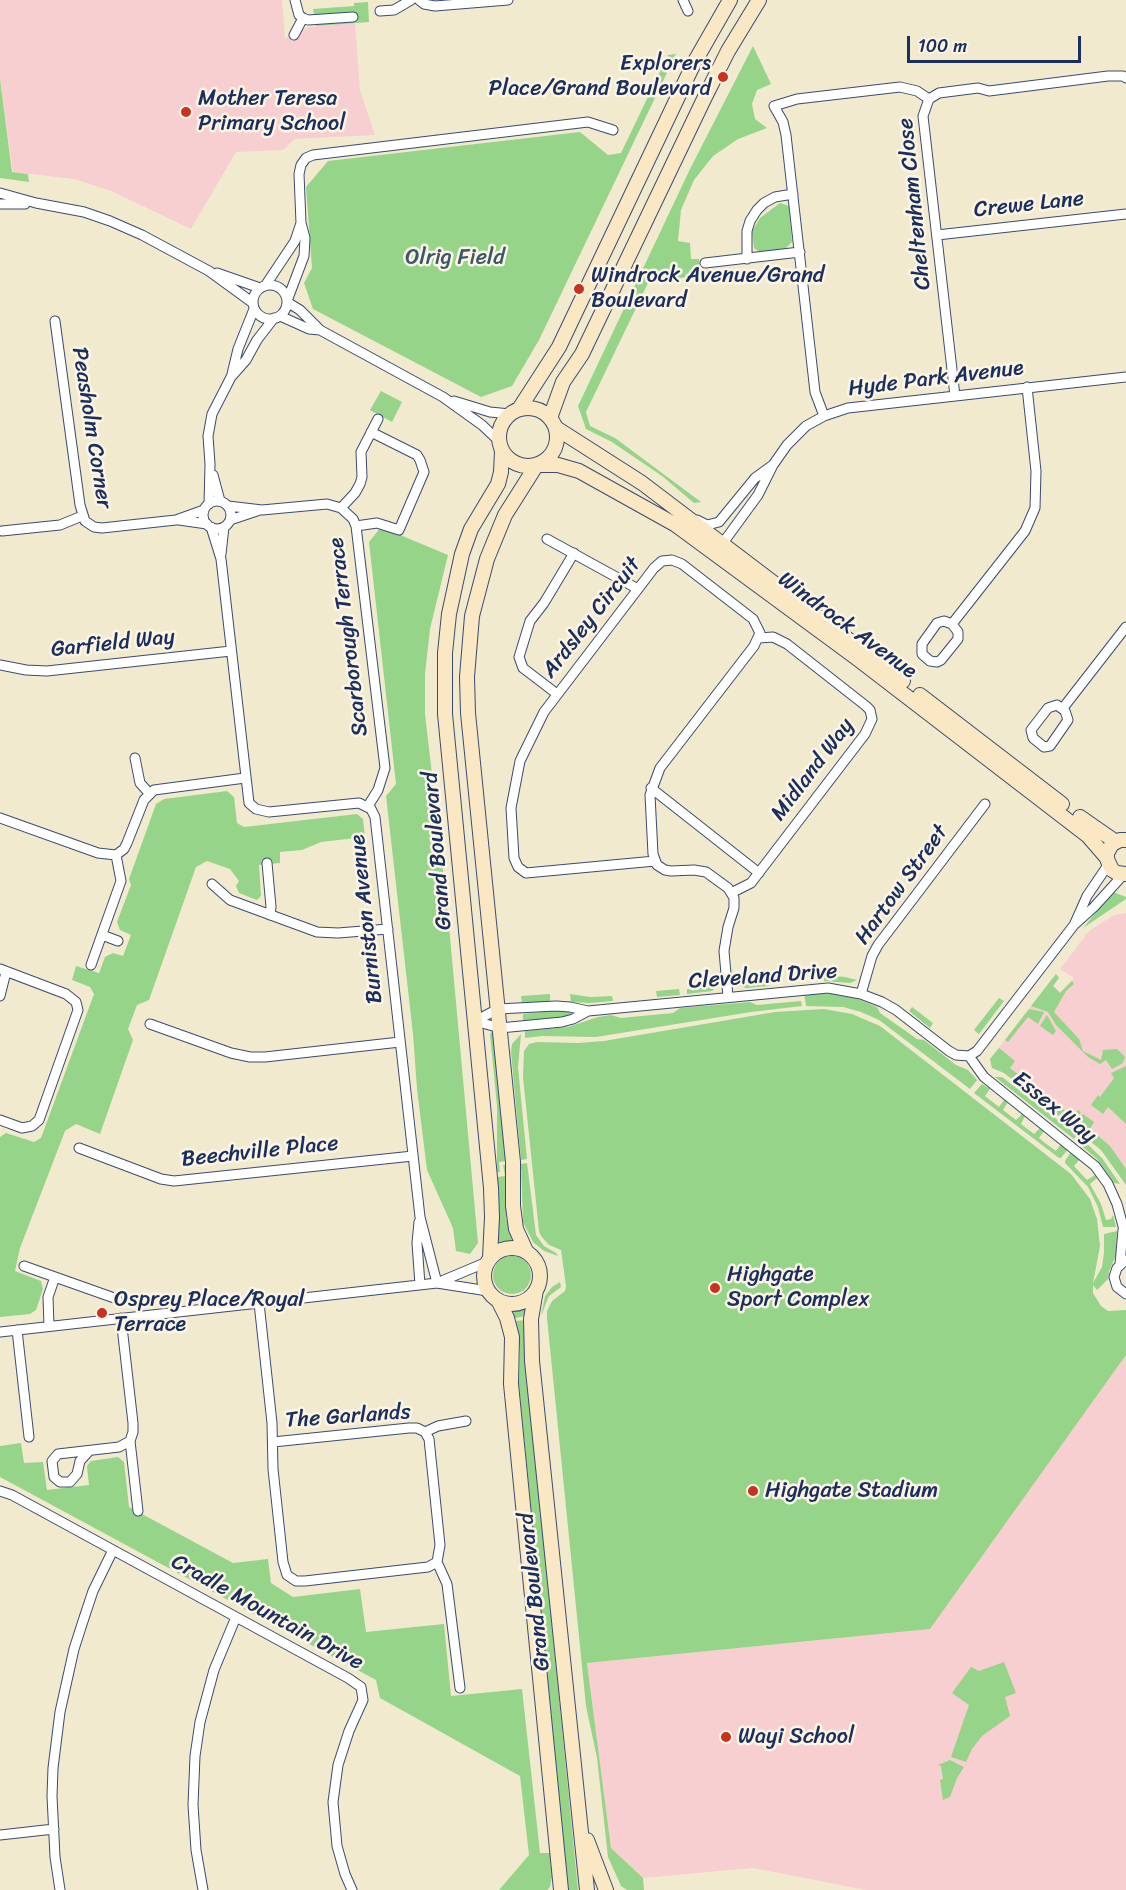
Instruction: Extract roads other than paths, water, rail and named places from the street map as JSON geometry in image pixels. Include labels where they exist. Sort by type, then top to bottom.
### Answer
[{"type":"street","points":[[295,0],[299,15],[308,20],[353,17]]},
{"type":"street","points":[[380,11],[394,10],[411,0]]},
{"type":"street","points":[[419,0],[424,4],[435,6],[508,0]]},
{"type":"street","points":[[682,0],[688,11]]},
{"type":"street","points":[[500,446],[499,431],[503,422],[514,412],[559,347],[694,63],[730,0]]},
{"type":"street","points":[[209,271],[263,287],[277,287],[282,290],[287,302],[300,310],[320,330],[443,397],[482,425],[508,459],[516,465],[526,467],[538,465],[547,460],[556,445],[553,423],[563,382],[582,354],[728,51],[759,0]]},
{"type":"street","points":[[294,35],[303,18]]},
{"type":"street","name":"Cheltenham Close","points":[[955,396],[923,116],[929,99],[939,93],[978,88],[989,90],[1125,76]]},
{"type":"street","points":[[825,416],[815,392],[786,135],[783,122],[774,106],[797,99],[900,87],[917,91],[929,99]]},
{"type":"street","points":[[210,464],[224,504],[231,513],[227,524],[220,529],[209,526],[204,517],[210,464],[209,425],[216,404],[231,377],[246,360],[257,340],[287,302],[304,256],[305,238],[301,223],[299,174],[306,158],[313,155],[588,122],[613,130]]},
{"type":"street","points":[[0,193],[36,203],[84,212],[110,221],[142,235],[209,271],[254,306],[260,316],[277,317],[309,329],[320,330]]},
{"type":"street","points":[[747,258],[747,231],[757,210],[764,202],[775,197],[793,194]]},
{"type":"street","points":[[0,204],[36,203]]},
{"type":"street","name":"Crewe Lane","points":[[937,235],[1126,214]]},
{"type":"street","points":[[231,377],[238,349],[254,306],[256,292],[263,287],[295,241],[301,223]]},
{"type":"street","points":[[705,263],[800,252]]},
{"type":"street","name":"Peasholm Corner","points":[[55,321],[82,516],[89,525],[102,528],[176,520],[209,526]]},
{"type":"street","name":"Hyde Park Avenue","points":[[719,549],[758,495],[773,465],[797,434],[814,420],[848,408],[1126,377]]},
{"type":"street","points":[[952,624],[1020,537],[1035,508],[1036,471],[1027,387]]},
{"type":"street","points":[[443,397],[490,412],[536,409],[553,423]]},
{"type":"street","points":[[341,508],[360,484],[361,452],[378,418]]},
{"type":"street","name":"Windrock Avenue","points":[[553,423],[611,461],[684,514],[719,549],[1088,836],[1112,870],[1124,874]]},
{"type":"street","points":[[356,526],[376,523],[399,530],[424,472],[417,455],[372,432]]},
{"type":"street","name":"Grand Boulevard","points":[[488,1260],[492,1217],[491,1190],[446,714],[445,653],[449,614],[462,554],[471,529],[498,484],[501,472],[500,446]]},
{"type":"street","name":"Windrock Avenue","points":[[538,465],[558,465],[579,471],[719,549],[1082,820],[1123,840]]},
{"type":"street","name":"Grand Boulevard","points":[[526,1251],[516,1229],[513,1206],[513,1162],[468,713],[467,677],[469,644],[478,589],[495,535],[505,515],[538,465]]},
{"type":"street","name":"Hyde Park Avenue","points":[[684,514],[707,525],[719,522],[755,478],[773,465]]},
{"type":"street","points":[[206,507],[224,504]]},
{"type":"street","name":"Scarborough Terrace","points":[[224,504],[262,510],[327,504],[341,508],[348,513],[356,526],[386,768],[378,790],[368,806]]},
{"type":"street","name":"Peasholm Corner","points":[[176,520],[206,507]]},
{"type":"street","name":"Scarborough Terrace","points":[[227,524],[262,510]]},
{"type":"street","points":[[2,531],[60,525],[82,516]]},
{"type":"street","name":"Burniston Avenue","points":[[221,559],[227,524]]},
{"type":"street","name":"Burniston Avenue","points":[[209,526],[221,559],[249,803],[262,811],[353,803],[368,806],[373,812],[420,1217],[437,1283]]},
{"type":"street","points":[[547,539],[638,589]]},
{"type":"street","points":[[557,694],[523,668],[519,657],[530,621],[544,603],[574,553]]},
{"type":"street","name":"Ardsley Circuit","points":[[731,893],[706,872],[665,870],[655,861],[535,874],[526,873],[515,864],[511,825],[516,778],[520,761],[538,722],[557,694],[662,561],[677,561],[753,619],[759,628],[759,638]]},
{"type":"street","points":[[944,621],[952,624],[958,632],[958,639],[941,660],[933,662],[922,654],[922,644],[937,623],[944,621]]},
{"type":"street","points":[[1063,708],[1126,627]]},
{"type":"street","name":"Midland Way","points":[[731,893],[745,887],[759,873],[866,734],[872,719],[866,706],[787,644],[773,637],[759,638]]},
{"type":"street","points":[[655,861],[650,822],[651,788],[660,768],[759,638]]},
{"type":"street","name":"Garfield Way","points":[[0,665],[47,671],[231,651]]},
{"type":"street","points":[[1058,705],[1063,708],[1068,717],[1065,727],[1050,746],[1042,745],[1033,738],[1031,730],[1051,706],[1058,705]]},
{"type":"street","points":[[135,758],[140,783],[149,794]]},
{"type":"street","points":[[0,818],[98,853],[116,855],[124,849],[144,800],[149,794],[161,788],[245,778]]},
{"type":"street","points":[[651,788],[759,873]]},
{"type":"street","name":"Hartow Street","points":[[861,994],[872,956],[878,945],[984,804]]},
{"type":"street","points":[[1074,925],[1087,896],[1108,862],[1109,848],[1123,840]]},
{"type":"street","points":[[91,965],[121,881],[116,855]]},
{"type":"street","points":[[267,863],[270,915]]},
{"type":"street","points":[[969,1056],[978,1050],[1074,925],[1124,874]]},
{"type":"street","points":[[212,884],[230,900],[326,933],[388,929]]},
{"type":"street","points":[[728,997],[724,951],[735,903],[731,893]]},
{"type":"street","points":[[102,935],[118,942]]},
{"type":"street","points":[[0,996],[3,970],[66,993],[76,1002],[78,1010],[39,1120],[32,1126],[22,1128],[0,1120]]},
{"type":"street","name":"Cleveland Drive","points":[[475,1021],[498,1010],[556,1006],[588,1011],[821,988],[845,990],[882,1002],[956,1055],[969,1056]]},
{"type":"street","name":"Cleveland Drive","points":[[475,1021],[500,1028],[562,1022],[588,1011]]},
{"type":"street","points":[[150,1024],[231,1053],[250,1057],[400,1042]]},
{"type":"street","name":"Essex Way","points":[[969,1056],[984,1077],[1095,1166],[1108,1184],[1117,1204],[1125,1232],[1123,1262],[1115,1272],[1115,1282],[1121,1292],[1126,1294]]},
{"type":"street","name":"Beechville Place","points":[[79,1148],[161,1179],[174,1181],[413,1156]]},
{"type":"street","name":"Burniston Avenue","points":[[420,1217],[417,1243],[420,1285]]},
{"type":"street","points":[[0,1332],[437,1283],[511,1247],[526,1251],[534,1258],[540,1276],[536,1290],[517,1304],[437,1283]]},
{"type":"street","points":[[488,1260],[484,1277],[493,1296]]},
{"type":"street","points":[[24,1266],[117,1299]]},
{"type":"street","points":[[49,1326],[48,1297],[55,1277]]},
{"type":"street","name":"Grand Boulevard","points":[[536,1290],[531,1319],[532,1361],[587,1890]]},
{"type":"street","name":"Grand Boulevard","points":[[493,1296],[507,1318],[512,1337],[511,1384],[561,1890]]},
{"type":"street","name":"The Garlands","points":[[259,1303],[283,1562],[291,1579],[305,1581],[428,1568],[437,1562],[440,1545],[429,1439],[425,1432],[417,1428],[409,1428],[273,1442]]},
{"type":"street","points":[[122,1318],[133,1423],[130,1441],[138,1511]]},
{"type":"street","points":[[17,1330],[29,1437]]},
{"type":"street","name":"The Garlands","points":[[425,1432],[438,1426],[466,1421]]},
{"type":"street","points":[[89,1451],[119,1447],[130,1441]]},
{"type":"street","name":"Cradle Mountain Drive","points":[[0,1491],[12,1495],[357,1683],[363,1691],[363,1700],[349,1731],[338,1765],[333,1802],[337,1846],[352,1890]]},
{"type":"street","points":[[60,1890],[54,1829],[53,1768],[66,1682],[93,1591],[113,1550]]},
{"type":"street","points":[[437,1562],[447,1584],[460,1688]]},
{"type":"street","points":[[203,1890],[193,1813],[195,1756],[200,1722],[214,1670],[237,1617]]},
{"type":"street","points":[[578,1816],[606,1890]]},
{"type":"street","points":[[0,1835],[54,1829]]},
{"type":"street","points":[[554,1890],[560,1875]]},
{"type":"place","name":"Explorers Place/Grand Boulevard","points":[[723,77]]},
{"type":"place","name":"Mother Teresa Primary School","points":[[186,112]]},
{"type":"place","name":"Windrock Avenue/Grand Boulevard","points":[[579,289]]},
{"type":"place","name":"Highgate Sport Complex","points":[[715,1288]]},
{"type":"place","name":"Osprey Place/Royal Terrace","points":[[102,1313]]},
{"type":"place","name":"Highgate Stadium","points":[[753,1491]]},
{"type":"place","name":"Wayi School","points":[[726,1737]]},
{"type":"park label","name":"Olrig Field","points":[[455,258]]}]
